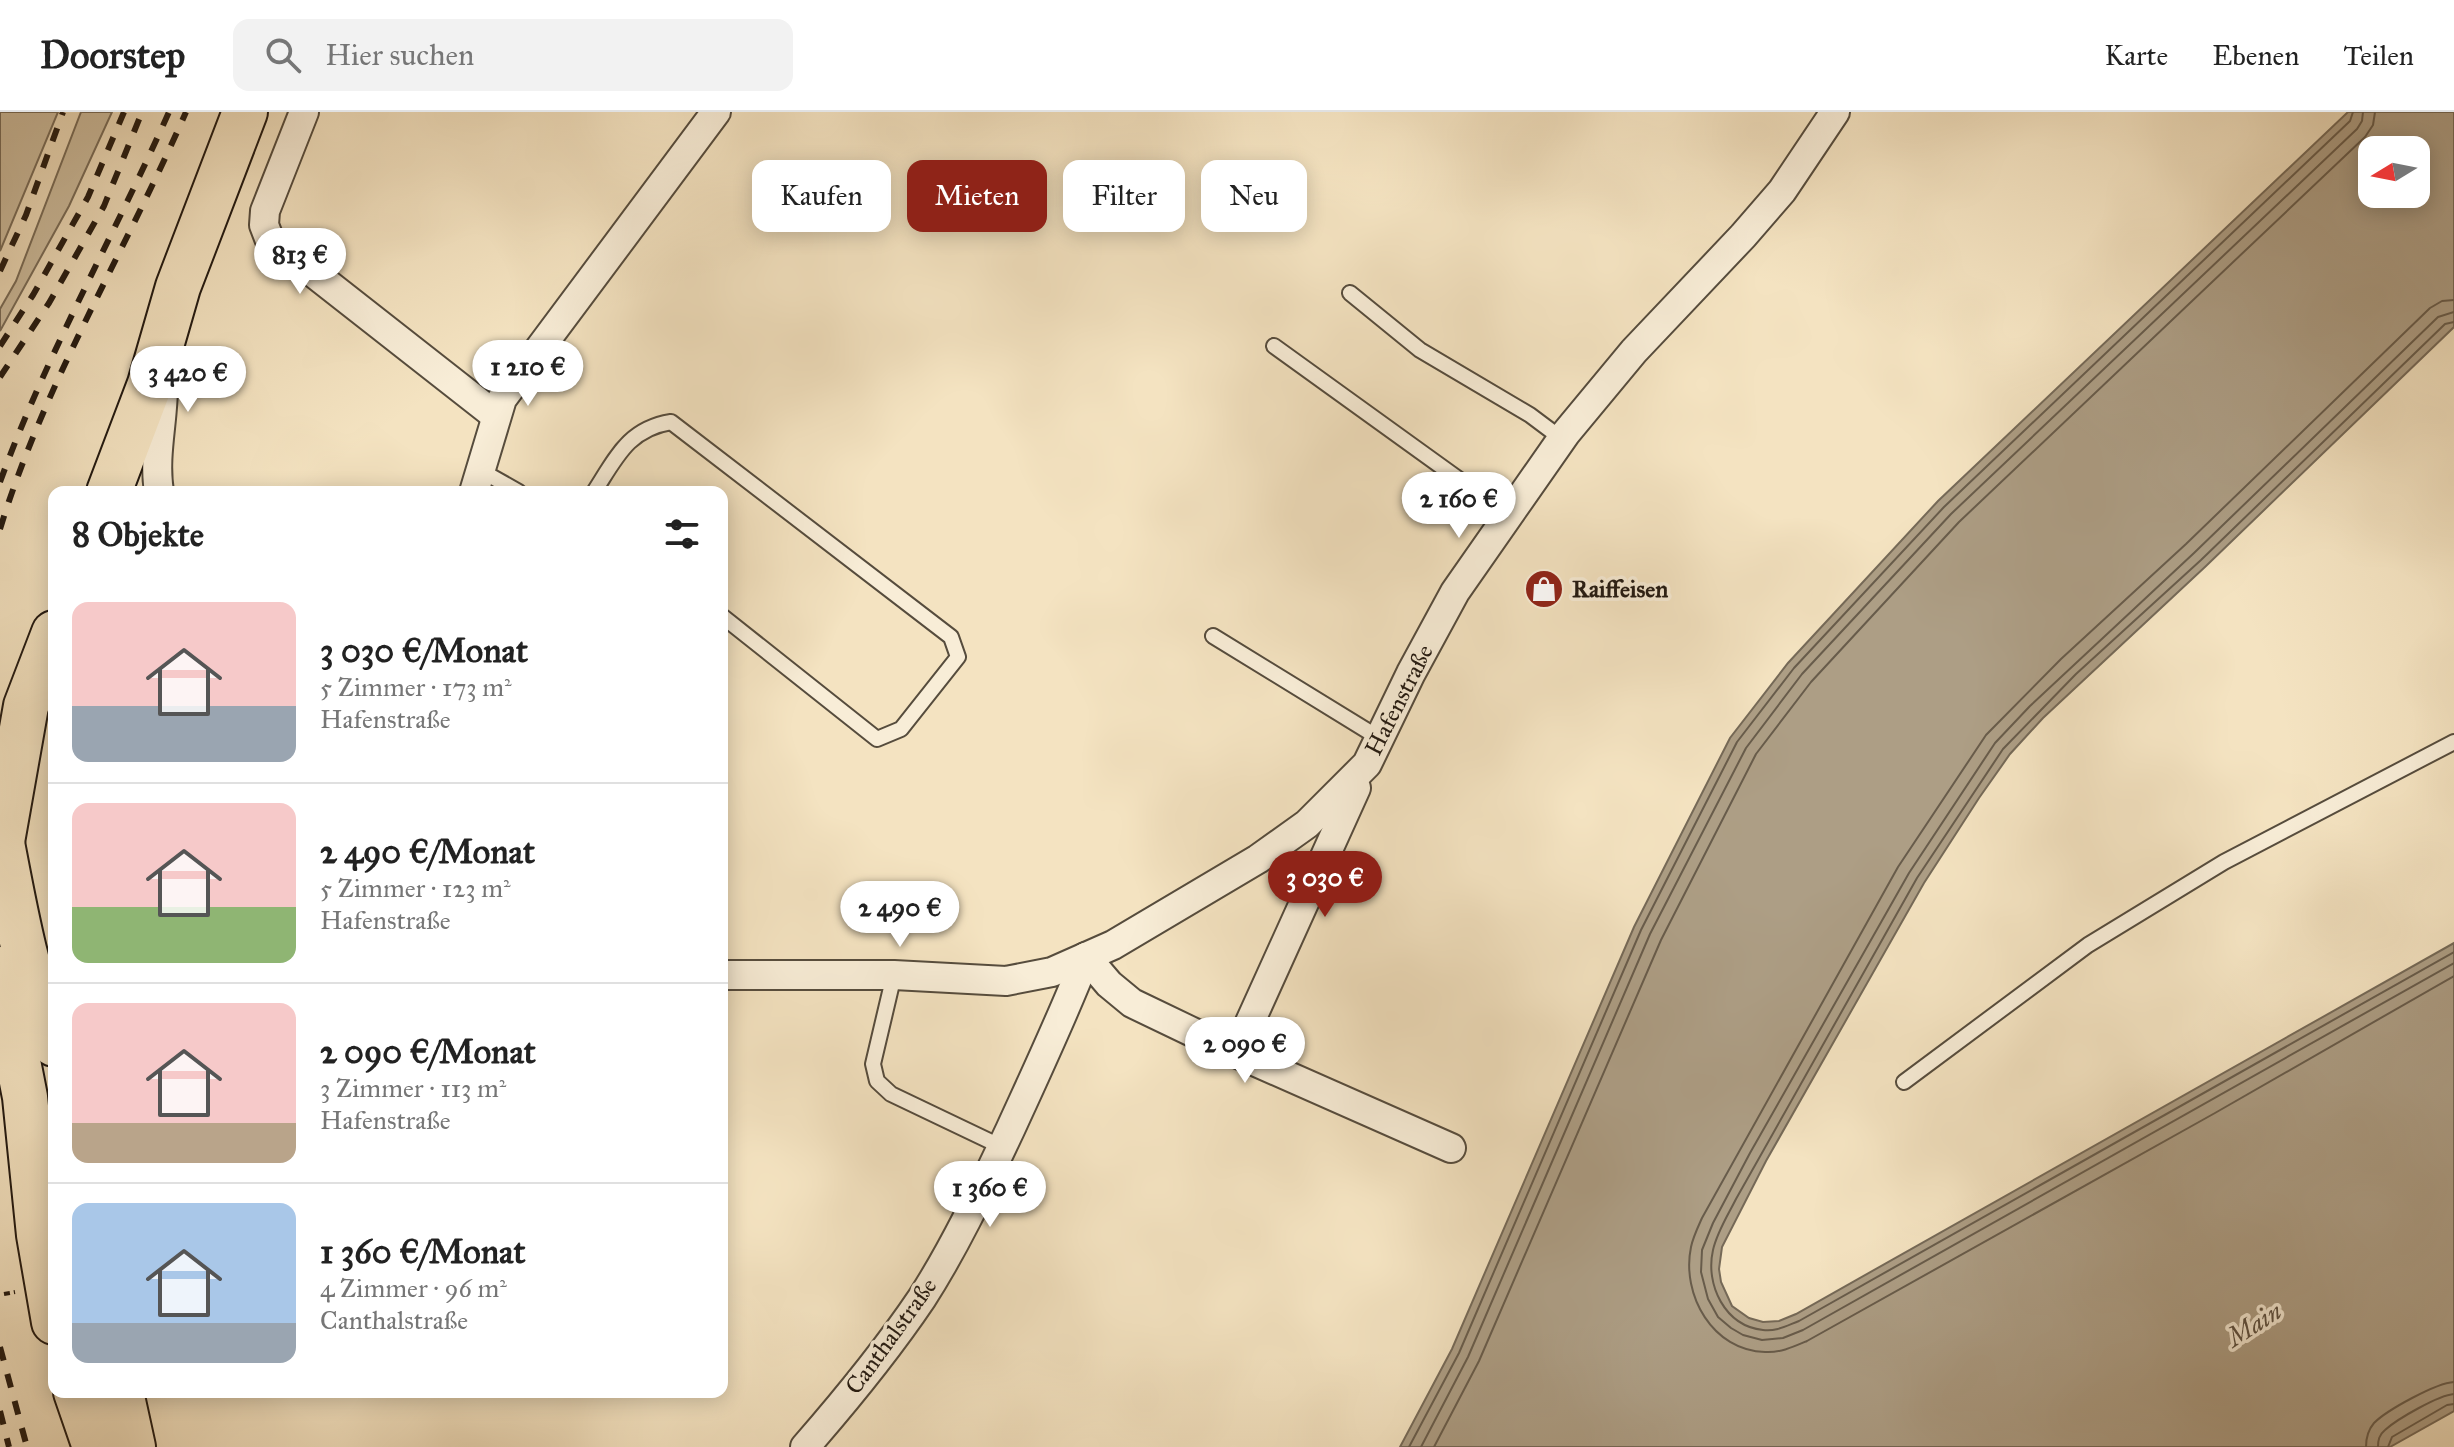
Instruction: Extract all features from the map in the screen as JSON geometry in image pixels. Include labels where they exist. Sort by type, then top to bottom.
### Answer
[{"type":"main road","points":[[111,486],[150,384],[178,287],[245,112]]},
{"type":"main road","points":[[48,658],[1,848],[28,966],[48,1030]]},
{"type":"main road","points":[[0,969],[27,1108],[39,1235],[48,1287]]},
{"type":"main road","points":[[78,1398],[95,1447]]},
{"type":"main road","points":[[122,1398],[133,1447]]},
{"type":"street","points":[[304,112],[265,211],[264,225],[269,238],[496,416]]},
{"type":"street","points":[[477,481],[502,399],[716,112]]},
{"type":"street","name":"Hafenstraße","points":[[728,975],[894,975],[1006,981],[1052,972],[1113,945],[1270,851],[1307,824],[1367,764],[1455,592],[1562,439],[1634,351],[1782,191],[1835,112]]},
{"type":"street","points":[[159,486],[156,451],[164,400],[161,344]]},
{"type":"street","points":[[1236,1053],[1367,764]]},
{"type":"street","points":[[1086,957],[1109,984],[1132,1003],[1236,1053],[1451,1148]]},
{"type":"street","name":"Canthalstraße","points":[[805,1447],[922,1298],[947,1256],[1002,1147],[1064,1013],[1086,957]]},
{"type":"lane","points":[[1350,293],[1420,350],[1530,415],[1562,439]]},
{"type":"lane","points":[[1274,346],[1507,514]]},
{"type":"lane","points":[[598,486],[625,445],[649,426],[671,422],[951,637],[958,657],[901,729],[877,739],[728,621]]},
{"type":"lane","points":[[1213,636],[1379,738]]},
{"type":"lane","points":[[1904,1082],[2088,945],[2224,862],[2454,742]]},
{"type":"lane","points":[[894,975],[873,1064],[877,1081],[891,1094],[1002,1147]]},
{"type":"shaded area","points":[[0,112],[58,112],[0,251]]},
{"type":"shaded area","points":[[81,112],[112,112],[69,206],[0,331],[0,309],[16,281]]},
{"type":"water","name":"Main","points":[[2348,112],[2454,112],[2454,327],[2043,718],[2010,754],[1924,883],[1766,1161],[1722,1247],[1719,1269],[1721,1282],[1732,1306],[1749,1318],[1763,1322],[1779,1321],[1796,1314],[2454,943],[2454,1411],[2390,1447],[1400,1447],[1452,1349],[1634,927],[1730,738],[1788,663],[1938,501]]},
{"type":"railway","points":[[0,271],[26,215],[63,112]]},
{"type":"railway","points":[[0,346],[33,295],[88,197],[124,112]]},
{"type":"railway","points":[[0,377],[49,303],[104,206],[142,112]]},
{"type":"railway","points":[[0,482],[59,342],[169,112]]},
{"type":"railway","points":[[0,529],[39,422],[186,112]]},
{"type":"railway","points":[[0,1347],[27,1447]]},
{"type":"railway","points":[[0,1411],[9,1447]]},
{"type":"place","name":"Raiffeisen","points":[[1544,589]]}]
